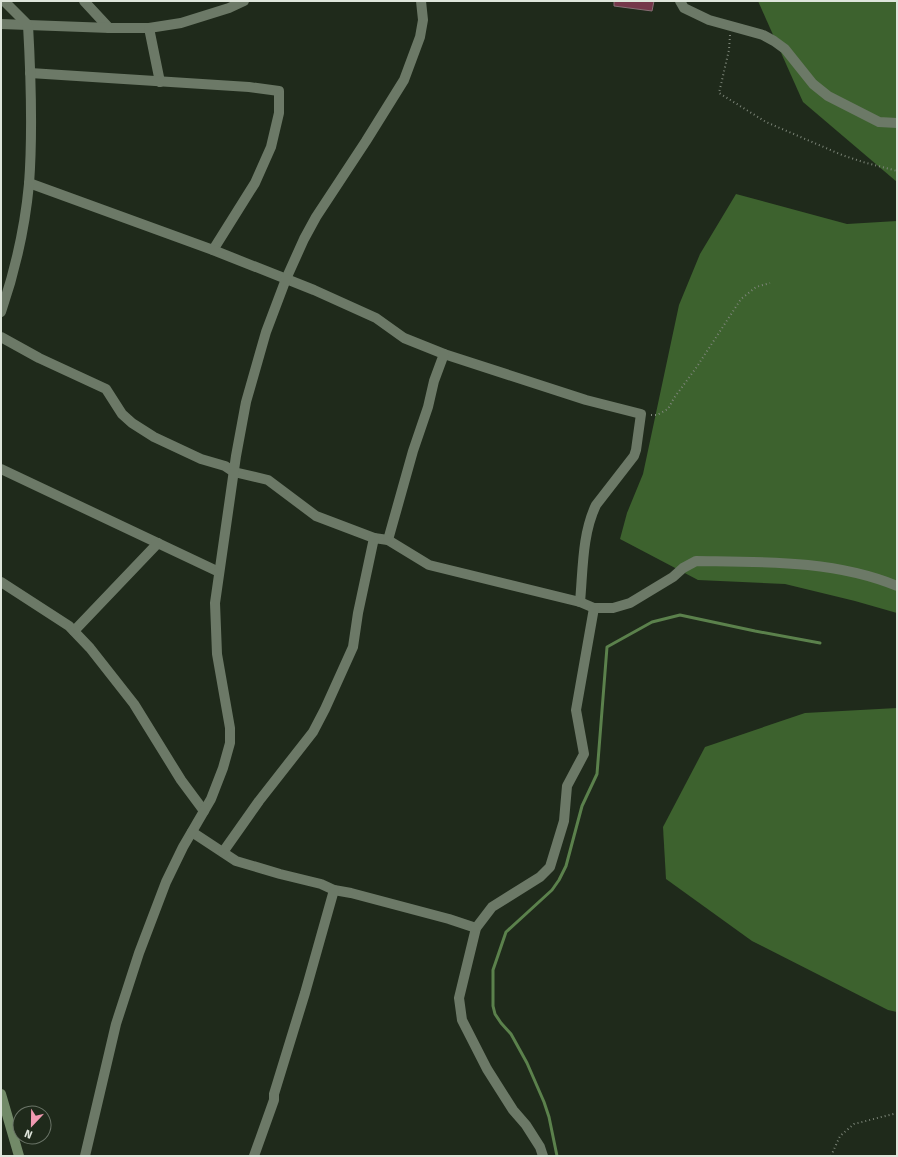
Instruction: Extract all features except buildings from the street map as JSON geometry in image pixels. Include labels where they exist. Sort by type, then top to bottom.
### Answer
[{"type":"main road","points":[[1,1094],[19,1156]]},
{"type":"street","points":[[1,312],[14,270],[26,207],[29,183],[32,87],[28,25],[4,1]]},
{"type":"street","points":[[84,1],[109,28]]},
{"type":"street","points":[[1,24],[149,28],[181,23],[229,8],[244,1]]},
{"type":"street","points":[[85,1156],[116,1024],[139,953],[166,882],[211,799],[223,768],[230,743],[230,728],[222,685],[216,636],[215,602],[246,402],[266,332],[286,279],[304,239],[316,217],[404,80],[420,37],[423,20],[421,1]]},
{"type":"street","points":[[680,1],[684,8],[709,20],[762,35],[774,41],[785,49],[813,84],[828,96],[879,122],[897,123]]},
{"type":"street","points":[[149,28],[160,82]]},
{"type":"street","points":[[30,73],[249,87],[279,91],[279,113],[271,147],[255,183],[213,250]]},
{"type":"street","points":[[29,183],[213,250],[286,279],[376,318],[404,338],[444,354],[586,400],[641,414],[634,456],[596,504],[592,514],[586,542],[580,602]]},
{"type":"street","points":[[1,337],[39,358],[106,389],[122,414],[132,423],[154,437],[201,459],[225,466],[234,472],[268,480],[316,516],[374,538],[388,540],[429,564],[580,602],[594,608],[614,608],[630,602],[673,577],[683,568],[696,561],[806,564],[854,573],[897,586]]},
{"type":"street","points":[[388,540],[413,451],[428,407],[434,381],[444,354]]},
{"type":"street","points":[[1,469],[219,572]]},
{"type":"street","points":[[223,852],[259,801],[313,732],[328,702],[353,647],[358,613],[374,538]]},
{"type":"street","points":[[74,630],[158,543]]},
{"type":"street","points":[[1,582],[69,626],[90,648],[134,704],[181,780],[204,811]]},
{"type":"street","points":[[543,1156],[540,1146],[526,1125],[513,1110],[487,1069],[462,1020],[459,998],[476,928],[492,907],[540,877],[550,867],[564,821],[567,786],[584,754],[576,710],[594,608]]},
{"type":"street","points":[[192,832],[236,861],[321,884],[334,890],[351,893],[449,919],[476,928]]},
{"type":"street","points":[[254,1156],[274,1100],[274,1094],[305,993],[334,890]]},
{"type":"path","points":[[731,26],[729,50],[719,93],[766,122],[842,155],[897,171]]},
{"type":"path","points":[[641,414],[658,415],[668,409],[737,304],[756,287],[770,283]]},
{"type":"path","points":[[831,1156],[840,1136],[854,1124],[897,1112]]},
{"type":"green space","points":[[758,1],[897,1],[897,182],[803,102]]},
{"type":"green space","points":[[736,194],[847,224],[897,221],[897,613],[785,584],[698,580],[620,539],[627,513],[643,474],[679,305],[700,254]]},
{"type":"green space","points":[[897,708],[897,1012],[888,1010],[752,941],[666,879],[663,827],[705,747],[805,713]]},
{"type":"waterway","points":[[557,1156],[549,1117],[527,1063],[511,1034],[495,1014],[493,1006],[493,970],[506,932],[552,890],[566,866],[582,806],[597,774],[607,647],[652,622],[680,615],[820,643]]}]
